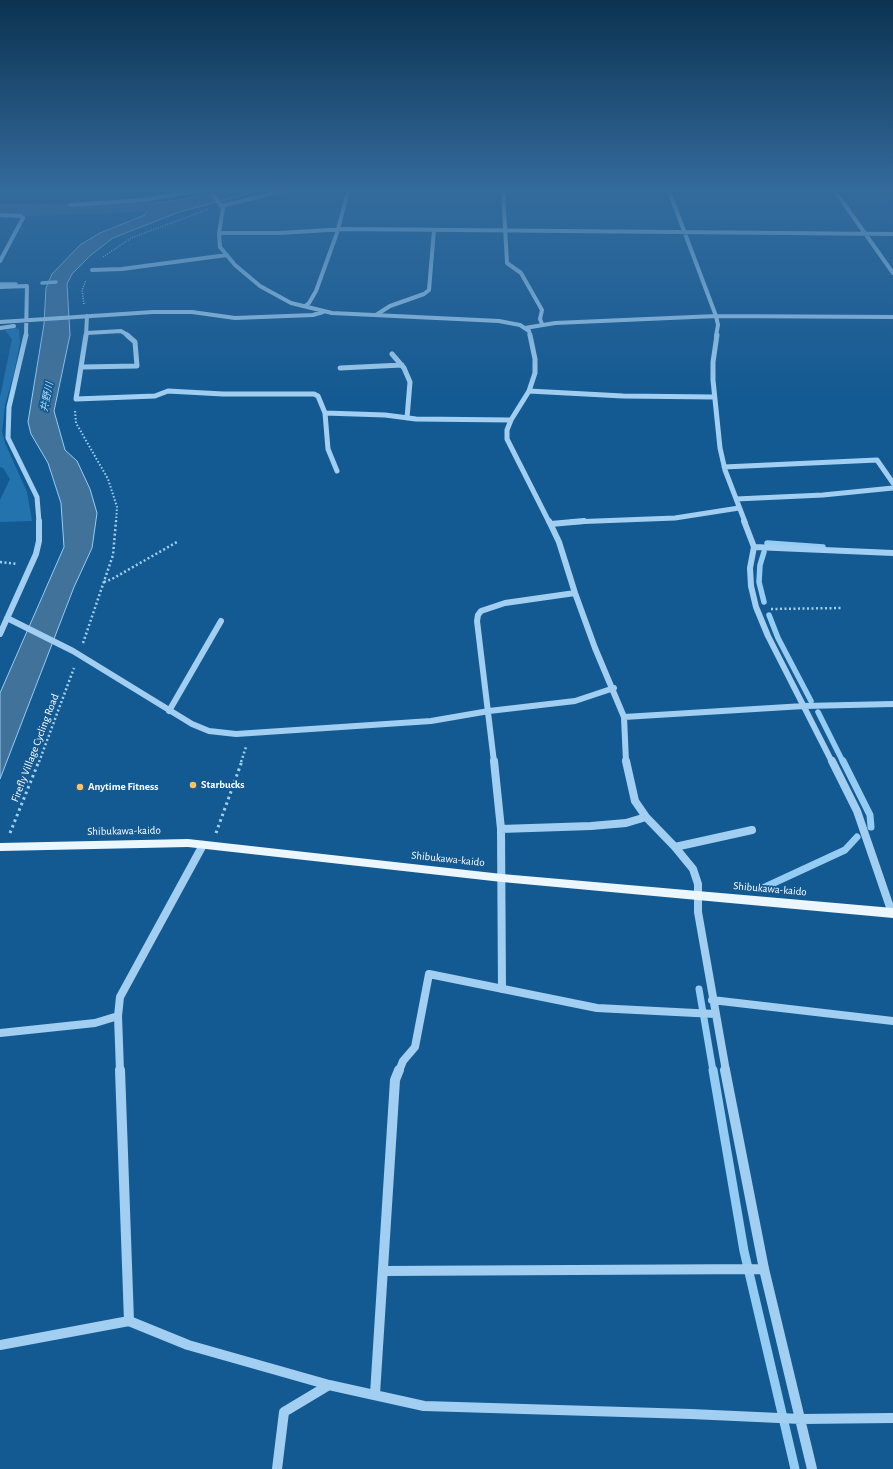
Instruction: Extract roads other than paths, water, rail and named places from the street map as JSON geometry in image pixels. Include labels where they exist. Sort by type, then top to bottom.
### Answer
[{"type":"main road","name":"Shibukawa-kaido","points":[[0,847],[144,843],[203,845],[502,878],[892,913]]},
{"type":"street","points":[[92,270],[122,269],[193,260]]},
{"type":"street","points":[[231,260],[260,286],[291,303],[324,312],[499,321],[525,328],[542,324],[716,316],[893,317]]},
{"type":"street","points":[[305,306],[309,303],[316,291],[327,260]]},
{"type":"street","points":[[376,315],[390,306],[424,294],[429,290],[432,260]]},
{"type":"street","points":[[507,260],[507,263],[521,273],[542,310],[540,319],[542,324]]},
{"type":"street","points":[[694,260],[716,316],[718,325],[713,362],[714,397],[720,448],[724,467],[754,547],[750,568],[751,586],[757,609],[768,636],[856,811],[892,913]]},
{"type":"street","points":[[884,260],[893,273]]},
{"type":"street","points":[[0,287],[27,286],[28,322],[26,339],[9,407],[8,438],[37,497],[40,512],[39,542],[36,554],[12,607],[9,619],[0,634]]},
{"type":"street","points":[[0,328],[28,322],[84,316],[182,311],[242,317],[313,315],[324,312]]},
{"type":"street","points":[[84,316],[87,333],[76,398],[155,396],[168,391],[223,394],[314,394],[318,396],[325,412],[328,449],[337,471]]},
{"type":"street","points":[[0,322],[28,322]]},
{"type":"street","points":[[525,328],[530,335],[535,373],[529,391],[511,420],[507,430],[507,439],[559,542],[575,593],[595,648],[614,688],[624,717],[625,757],[635,801],[646,817],[675,847],[693,869],[698,884],[698,912],[712,1000],[716,1014],[719,1038],[764,1269],[812,1469]]},
{"type":"street","points":[[82,367],[137,366],[138,364],[135,342],[121,331],[87,333]]},
{"type":"street","points":[[392,354],[402,366],[410,382],[407,418]]},
{"type":"street","points":[[340,368],[402,366]]},
{"type":"street","points":[[529,391],[616,396],[714,397]]},
{"type":"street","points":[[325,412],[407,418],[511,420]]},
{"type":"street","points":[[724,467],[877,460],[893,483]]},
{"type":"street","points":[[736,499],[816,495],[893,488]]},
{"type":"street","points":[[551,524],[604,520],[675,518],[739,508]]},
{"type":"street","points":[[754,547],[893,553]]},
{"type":"street","points":[[502,989],[501,829],[490,711],[477,621],[478,615],[485,610],[505,603],[575,593]]},
{"type":"street","points":[[9,619],[73,651],[169,711],[192,724],[209,731],[236,734],[430,721],[490,711],[575,701],[614,688]]},
{"type":"street","points":[[169,711],[221,621]]},
{"type":"street","points":[[624,717],[804,706],[893,704]]},
{"type":"street","points":[[501,829],[591,826],[626,823],[646,817]]},
{"type":"street","points":[[675,847],[752,830]]},
{"type":"street","points":[[129,1321],[118,1016],[120,997],[131,974],[203,845]]},
{"type":"street","points":[[375,1394],[395,1080],[403,1061],[415,1047],[429,974],[597,1008],[716,1014]]},
{"type":"street","points":[[712,1000],[893,1021]]},
{"type":"street","points":[[0,1033],[95,1022],[118,1016]]},
{"type":"street","points":[[383,1271],[764,1269]]},
{"type":"street","points":[[0,1345],[129,1321],[188,1345],[329,1385],[424,1406],[691,1414],[801,1419],[893,1418]]},
{"type":"street","points":[[277,1469],[284,1412],[329,1385]]},
{"type":"water","name":"井野川","points":[[66,260],[86,260],[72,274],[67,284],[70,335],[54,411],[65,450],[77,461],[90,489],[97,513],[92,548],[74,587],[0,779],[0,693],[64,547],[61,503],[48,463],[31,434],[28,422],[44,324],[46,288],[52,274]]},
{"type":"waterway","points":[[42,283],[56,282]]},
{"type":"waterway","points":[[0,284],[16,284]]},
{"type":"waterway","points":[[767,543],[823,547]]},
{"type":"waterway","points":[[764,552],[760,565],[759,582],[764,602]]},
{"type":"waterway","points":[[769,615],[778,638],[811,701]]},
{"type":"waterway","points":[[818,712],[843,762]]},
{"type":"waterway","points":[[843,761],[870,815],[871,827]]},
{"type":"waterway","points":[[765,887],[845,850],[857,837]]},
{"type":"waterway","points":[[699,989],[713,1071]]},
{"type":"waterway","points":[[713,1070],[744,1251],[795,1469]]},
{"type":"place","name":"Starbucks","points":[[193,785]]},
{"type":"place","name":"Anytime Fitness","points":[[80,787]]}]
